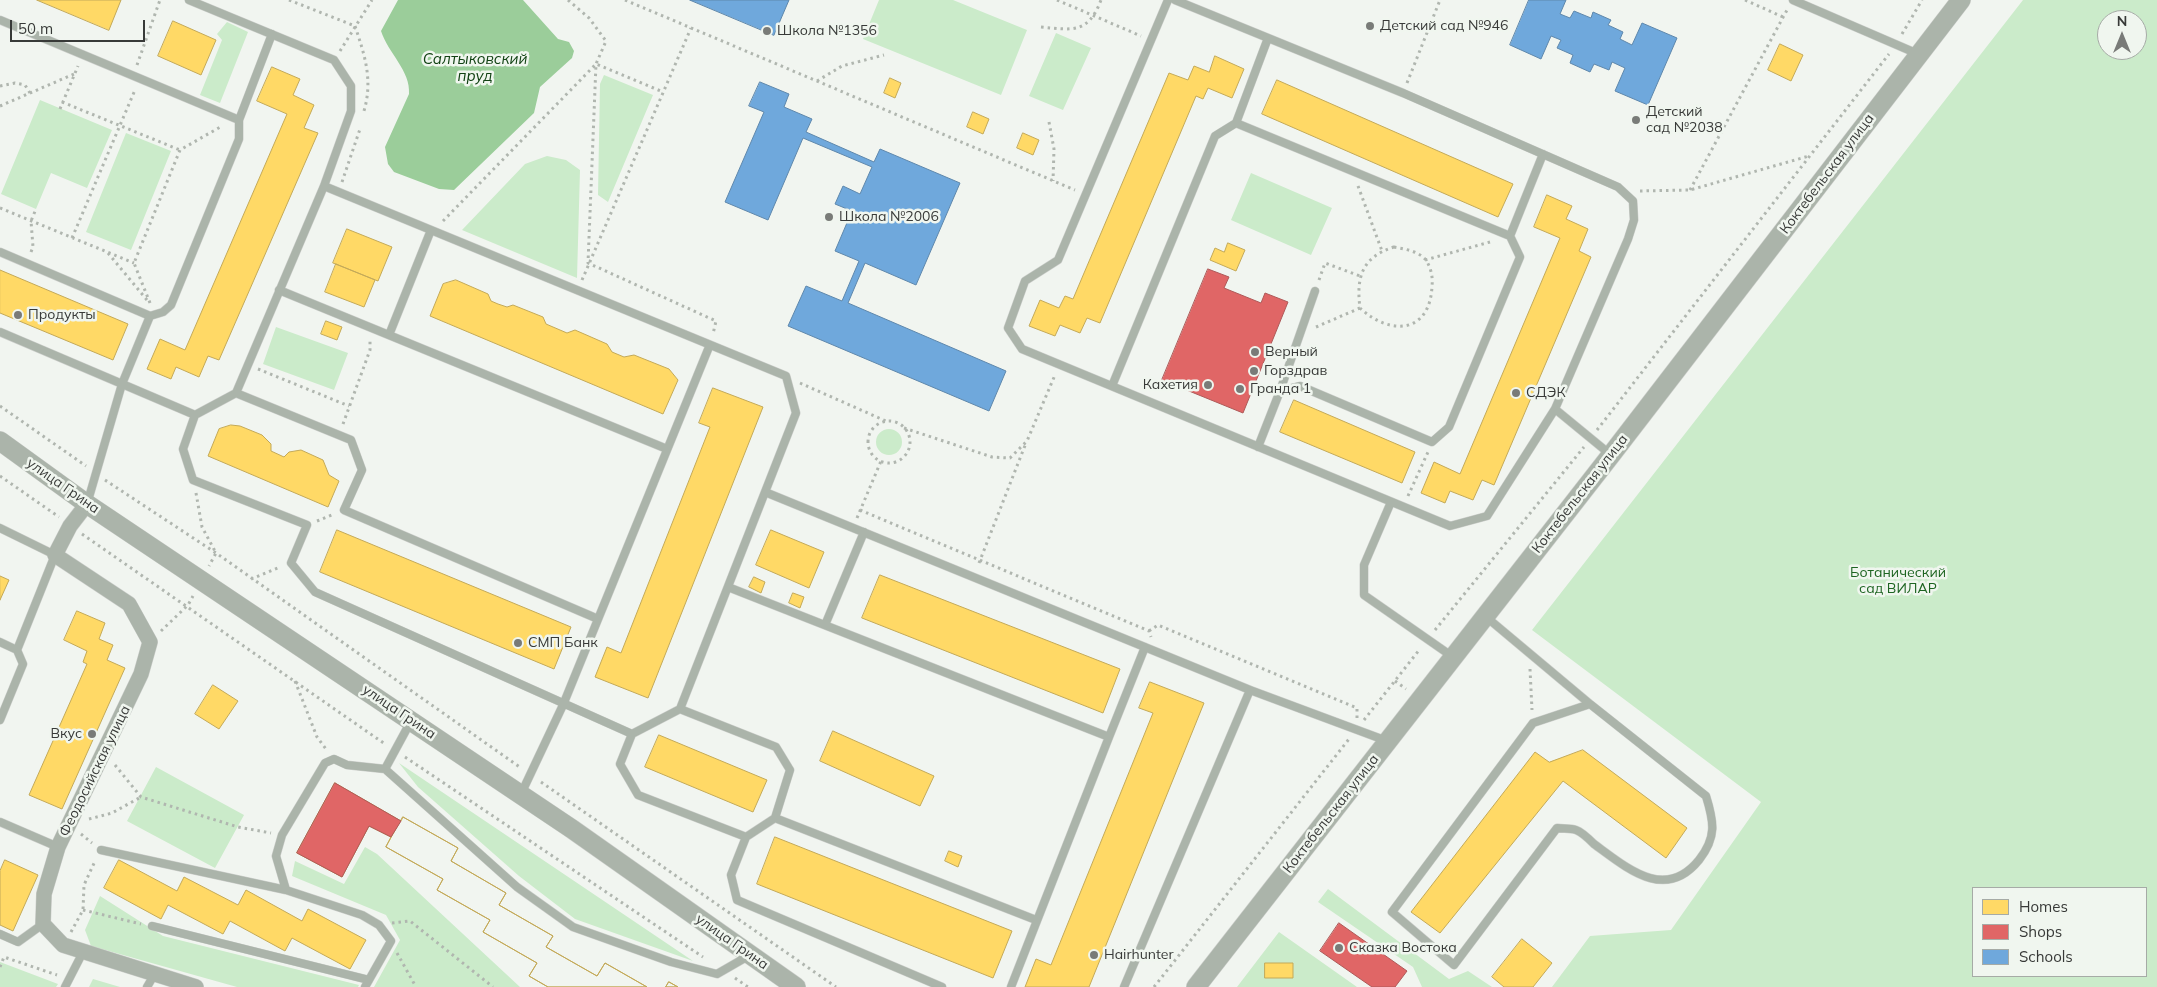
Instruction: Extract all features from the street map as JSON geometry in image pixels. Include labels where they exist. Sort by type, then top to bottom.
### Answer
[{"type":"street","name":"Коктебельская улица","points":[[1196,987],[1611,455],[1961,0]]},
{"type":"street","name":"улица Грина","points":[[0,441],[87,504],[521,794],[796,987]]},
{"type":"street","points":[[87,504],[70,526],[55,555],[129,604],[150,642]]},
{"type":"street","name":"Феодосийская улица","points":[[43,924],[44,894],[58,847],[141,674],[150,642]]},
{"type":"street","points":[[43,924],[63,945],[150,981],[196,987]]},
{"type":"lane","points":[[189,0],[334,60],[351,86],[351,111],[324,186],[236,393],[195,416],[183,449],[193,480],[307,525],[291,563],[315,592],[563,705],[632,734]]},
{"type":"lane","points":[[1168,0],[1058,260],[1025,281],[1008,328],[1022,349],[1450,526],[1487,516],[1555,409],[1628,239],[1634,220],[1633,201],[1618,187],[1543,154],[1403,93],[1175,0]]},
{"type":"lane","points":[[1793,0],[1919,54]]},
{"type":"lane","points":[[0,20],[239,120]]},
{"type":"lane","points":[[0,252],[150,316],[163,312],[171,305],[239,139],[239,120],[272,34]]},
{"type":"lane","points":[[1112,386],[1215,136],[1236,123],[1268,38]]},
{"type":"lane","points":[[1236,123],[1510,236],[1520,257],[1449,427],[1432,442],[1300,386],[1280,391]]},
{"type":"lane","points":[[1510,236],[1543,154]]},
{"type":"lane","points":[[324,186],[709,347],[786,376],[796,413],[680,709],[632,734],[620,764],[638,795],[746,837]]},
{"type":"lane","points":[[389,335],[434,231]]},
{"type":"lane","points":[[279,290],[667,450]]},
{"type":"lane","points":[[1258,447],[1315,291]]},
{"type":"lane","points":[[87,504],[122,384],[150,316]]},
{"type":"lane","points":[[0,332],[195,416]]},
{"type":"lane","points":[[521,794],[563,705],[709,347]]},
{"type":"lane","points":[[236,393],[351,440],[362,470],[344,510],[598,619]]},
{"type":"lane","points":[[1555,409],[1611,455]]},
{"type":"lane","points":[[765,492],[1250,690],[1388,741]]},
{"type":"lane","points":[[1391,502],[1364,566],[1364,595],[1453,657]]},
{"type":"lane","points":[[0,528],[55,555],[17,650]]},
{"type":"lane","points":[[824,625],[864,532]]},
{"type":"lane","points":[[728,587],[1109,736]]},
{"type":"lane","points":[[1485,616],[1590,704],[1706,796],[1713,818],[1713,835],[1699,860],[1675,880],[1654,880],[1633,872],[1576,830],[1557,828],[1454,965],[1392,912],[1533,723],[1590,704]]},
{"type":"lane","points":[[0,642],[17,650],[23,664],[0,720]]},
{"type":"lane","points":[[1011,987],[1145,647]]},
{"type":"lane","points":[[1124,987],[1250,690]]},
{"type":"lane","points":[[680,709],[776,747],[790,770],[775,818],[746,837],[731,875],[737,900],[942,987]]},
{"type":"lane","points":[[385,769],[411,721]]},
{"type":"lane","points":[[286,890],[276,856],[282,835],[325,763],[334,759],[347,765],[385,769],[516,887],[573,927],[671,962],[717,974],[750,955]]},
{"type":"lane","points":[[775,818],[1036,920]]},
{"type":"lane","points":[[0,822],[58,847]]},
{"type":"lane","points":[[101,850],[286,890],[362,915],[379,925],[391,941],[367,983],[152,926]]},
{"type":"lane","points":[[0,934],[18,942],[43,924]]},
{"type":"lane","points":[[65,987],[83,952]]},
{"type":"path","points":[[72,238],[140,78],[136,66],[160,0]]},
{"type":"path","points":[[289,0],[355,26]]},
{"type":"path","points":[[334,60],[372,0]]},
{"type":"path","points":[[434,231],[444,218],[596,64],[606,41],[589,18],[568,0]]},
{"type":"path","points":[[625,0],[1086,195]]},
{"type":"path","points":[[1057,0],[1151,40]]},
{"type":"path","points":[[1041,27],[1073,30],[1095,16],[1101,0]]},
{"type":"path","points":[[1403,93],[1440,0]]},
{"type":"path","points":[[1745,0],[1783,17]]},
{"type":"path","points":[[1154,987],[1428,639],[1591,438],[1896,44],[1922,0]]},
{"type":"path","points":[[1690,190],[1788,8]]},
{"type":"path","points":[[578,292],[588,263],[691,28]]},
{"type":"path","points":[[816,81],[842,66],[884,54]]},
{"type":"path","points":[[60,109],[82,55]]},
{"type":"path","points":[[596,64],[663,92]]},
{"type":"path","points":[[588,263],[596,64]]},
{"type":"path","points":[[0,106],[74,74]]},
{"type":"path","points":[[0,86],[15,83],[25,86],[30,93]]},
{"type":"path","points":[[62,102],[119,127],[180,150]]},
{"type":"path","points":[[150,316],[150,302],[134,263],[180,150],[225,125],[239,120]]},
{"type":"path","points":[[1049,122],[1054,150],[1053,181]]},
{"type":"path","points":[[1623,192],[1690,190],[1810,156]]},
{"type":"path","points":[[1352,171],[1382,251]]},
{"type":"path","points":[[0,208],[134,263]]},
{"type":"path","points":[[26,263],[33,247],[32,221],[36,209]]},
{"type":"path","points":[[1426,260],[1510,236]]},
{"type":"path","points":[[1394,247],[1411,250],[1426,260],[1433,275],[1432,295],[1427,311],[1417,323],[1405,326],[1382,323],[1369,317],[1360,308],[1360,276],[1368,261],[1382,251],[1394,247]]},
{"type":"path","points":[[107,252],[150,302]]},
{"type":"path","points":[[588,263],[716,320],[709,347]]},
{"type":"path","points":[[1315,291],[1325,263],[1360,276]]},
{"type":"path","points":[[1300,334],[1360,308]]},
{"type":"path","points":[[339,436],[370,350],[370,327]]},
{"type":"path","points":[[974,577],[1059,364]]},
{"type":"path","points":[[248,365],[350,406]]},
{"type":"path","points":[[786,376],[888,422],[992,457],[1010,458],[1027,441]]},
{"type":"path","points":[[0,406],[96,474],[216,554],[836,987]]},
{"type":"path","points":[[888,422],[875,427],[868,439],[871,452],[881,462],[895,462],[906,454],[910,440],[904,428]]},
{"type":"path","points":[[1403,507],[1432,442]]},
{"type":"path","points":[[852,528],[881,462]]},
{"type":"path","points":[[0,476],[395,750],[748,987]]},
{"type":"path","points":[[193,480],[202,527],[216,554]]},
{"type":"path","points":[[307,525],[344,510]]},
{"type":"path","points":[[860,510],[980,562],[1149,631],[1159,653]]},
{"type":"path","points":[[150,642],[188,606],[216,554]]},
{"type":"path","points":[[250,579],[291,563]]},
{"type":"path","points":[[1149,631],[1158,625],[1357,708],[1357,729]]},
{"type":"path","points":[[1530,654],[1533,723]]},
{"type":"path","points":[[295,681],[317,737],[334,759]]},
{"type":"path","points":[[105,752],[141,797],[238,827],[282,835]]},
{"type":"path","points":[[69,824],[112,814],[141,797]]},
{"type":"path","points":[[63,945],[83,910],[84,885],[101,850],[69,824]]},
{"type":"path","points":[[83,910],[152,926]]},
{"type":"path","points":[[379,925],[410,921],[493,987]]},
{"type":"path","points":[[391,941],[416,987]]},
{"type":"path","points":[[0,967],[4,957],[69,979]]},
{"type":"green space","points":[[879,0],[953,0],[1027,30],[1001,95],[863,39]]},
{"type":"green space","name":"Ботанический сад ВИЛАР","points":[[2023,0],[2157,0],[2157,987],[1552,987],[1590,936],[1671,930],[1761,802],[1532,630]]},
{"type":"green space","points":[[227,22],[248,32],[220,103],[200,95],[222,40],[217,34]]},
{"type":"green space","points":[[1056,33],[1091,48],[1063,110],[1029,96]]},
{"type":"green space","points":[[604,75],[653,95],[608,202],[598,195],[600,84]]},
{"type":"green space","points":[[40,100],[112,130],[87,188],[51,173],[36,209],[1,194]]},
{"type":"green space","points":[[126,133],[171,151],[131,250],[86,232]]},
{"type":"green space","points":[[547,156],[566,160],[580,170],[577,278],[462,230],[525,164]]},
{"type":"green space","points":[[1251,173],[1332,208],[1311,255],[1231,220]]},
{"type":"green space","points":[[276,327],[348,353],[334,390],[263,364]]},
{"type":"green space","points":[[889,429],[898,433],[902,442],[898,451],[889,455],[880,451],[876,442],[880,433]]},
{"type":"green space","points":[[399,763],[693,961],[575,919],[519,876],[418,787]]},
{"type":"green space","points":[[156,767],[244,815],[215,868],[127,821]]},
{"type":"green space","points":[[365,847],[377,854],[520,987],[374,987],[400,940],[386,915],[292,876],[295,861],[344,884]]},
{"type":"green space","points":[[1328,889],[1449,979],[1468,971],[1492,987],[1422,987],[1413,967],[1318,902]]},
{"type":"green space","points":[[100,896],[163,936],[359,985],[358,987],[237,987],[91,946],[85,930]]},
{"type":"green space","points":[[1279,932],[1357,987],[1237,987]]},
{"type":"green space","points":[[0,962],[58,984],[56,987],[0,987]]},
{"type":"green space","points":[[93,979],[120,987],[89,987]]},
{"type":"water","name":"Салтыковский пруд","points":[[398,0],[523,0],[558,39],[569,42],[574,51],[572,58],[540,87],[534,113],[454,190],[439,189],[394,172],[388,164],[385,147],[409,94],[409,86],[403,70],[381,31]]},
{"type":"building: Homes","points":[[37,0],[121,0],[109,30]]},
{"type":"building: Homes","points":[[173,21],[216,40],[201,75],[158,56]]},
{"type":"building: Homes","points":[[1780,44],[1803,55],[1791,81],[1768,70]]},
{"type":"building: Homes","points":[[1215,56],[1244,69],[1232,98],[1208,88],[1203,99],[1196,96],[1100,323],[1087,318],[1080,333],[1060,325],[1055,336],[1029,326],[1040,300],[1059,308],[1065,296],[1073,299],[1169,73],[1188,80],[1194,66],[1209,72]]},
{"type":"building: Homes","points":[[272,67],[300,79],[293,95],[314,105],[304,128],[318,133],[219,360],[208,356],[199,377],[176,367],[171,379],[147,369],[160,339],[185,350],[287,114],[257,101]]},
{"type":"building: Homes","points":[[890,78],[901,83],[895,98],[884,93]]},
{"type":"building: Homes","points":[[1277,80],[1513,184],[1498,217],[1262,114]]},
{"type":"building: Homes","points":[[973,112],[989,119],[983,134],[967,127]]},
{"type":"building: Homes","points":[[1023,133],[1039,140],[1033,155],[1017,148]]},
{"type":"building: Homes","points":[[1547,195],[1572,206],[1566,219],[1588,229],[1579,251],[1591,257],[1494,485],[1482,480],[1473,500],[1450,491],[1445,503],[1421,493],[1434,462],[1460,474],[1560,238],[1534,227]]},
{"type":"building: Homes","points":[[347,229],[392,247],[378,281],[333,263]]},
{"type":"building: Homes","points":[[1228,243],[1245,250],[1236,271],[1210,260],[1215,248],[1224,252]]},
{"type":"building: Homes","points":[[336,264],[375,280],[364,307],[325,292]]},
{"type":"building: Homes","points":[[0,270],[128,324],[113,360],[0,313]]},
{"type":"building: Homes","points":[[456,280],[488,294],[491,301],[498,304],[507,307],[513,305],[543,317],[546,324],[567,333],[575,330],[607,344],[612,352],[624,357],[634,355],[669,369],[678,380],[663,414],[430,316],[443,284]]},
{"type":"building: Homes","points":[[326,321],[342,327],[337,340],[321,334]]},
{"type":"building: Homes","points":[[713,388],[763,407],[648,698],[595,677],[607,647],[621,653],[710,427],[699,423]]},
{"type":"building: Homes","points":[[1294,400],[1415,452],[1402,483],[1280,432]]},
{"type":"building: Homes","points":[[231,425],[240,426],[262,435],[271,444],[271,451],[284,457],[289,452],[301,450],[323,460],[329,475],[339,481],[328,507],[208,456],[219,429]]},
{"type":"building: Homes","points":[[337,530],[571,627],[554,669],[320,572]]},
{"type":"building: Homes","points":[[771,530],[824,552],[809,588],[756,565]]},
{"type":"building: Homes","points":[[880,575],[1120,669],[1103,713],[862,618]]},
{"type":"building: Homes","points":[[0,576],[9,580],[0,600]]},
{"type":"building: Homes","points":[[754,577],[765,582],[761,593],[749,587]]},
{"type":"building: Homes","points":[[793,593],[804,597],[800,608],[789,603]]},
{"type":"building: Homes","points":[[77,611],[105,623],[99,639],[113,645],[107,660],[125,668],[62,809],[29,795],[87,664],[83,662],[87,651],[64,640]]},
{"type":"building: Homes","points":[[1150,682],[1204,703],[1089,987],[1025,987],[1036,959],[1051,965],[1153,713],[1139,708]]},
{"type":"building: Homes","points":[[213,685],[238,701],[219,729],[195,714]]},
{"type":"building: Homes","points":[[833,731],[934,776],[920,806],[820,761]]},
{"type":"building: Homes","points":[[659,735],[767,780],[753,812],[645,767]]},
{"type":"building: Homes","points":[[1583,750],[1687,828],[1666,858],[1563,781],[1440,933],[1411,912],[1535,752],[1549,762]]},
{"type":"building: Homes","points":[[335,783],[401,821],[403,817],[458,848],[451,861],[506,893],[499,905],[553,936],[546,947],[597,976],[605,963],[647,987],[548,987],[529,976],[537,963],[483,932],[490,920],[437,890],[443,879],[386,847],[391,837],[369,826],[342,877],[297,853]]},
{"type":"building: Homes","points":[[403,817],[458,848],[451,861],[506,893],[499,905],[553,936],[546,947],[597,976],[605,963],[647,987],[548,987],[529,976],[537,963],[483,932],[490,920],[437,890],[443,879],[386,847]]},
{"type":"building: Homes","points":[[775,837],[1012,931],[993,978],[757,884]]},
{"type":"building: Homes","points":[[949,851],[962,856],[958,867],[945,861]]},
{"type":"building: Homes","points":[[5,860],[38,875],[13,931],[0,925],[0,871]]},
{"type":"building: Homes","points":[[119,860],[177,891],[184,877],[238,905],[246,890],[302,921],[308,909],[366,940],[350,969],[292,938],[285,951],[230,921],[223,934],[168,905],[161,919],[104,888]]},
{"type":"building: Homes","points":[[1522,939],[1552,963],[1533,987],[1504,987],[1492,977]]},
{"type":"building: Homes","points":[[1265,963],[1293,963],[1293,978],[1265,978]]},
{"type":"building: Homes","points":[[669,982],[678,987],[666,987]]},
{"type":"building: Homes","points":[[669,982],[678,987],[666,987]]},
{"type":"building: Shops","points":[[1208,269],[1229,277],[1224,288],[1261,303],[1265,293],[1288,302],[1243,413],[1162,380]]},
{"type":"building: Shops","points":[[335,783],[401,821],[391,837],[369,826],[342,877],[297,853]]},
{"type":"building: Shops","points":[[1339,923],[1407,971],[1395,987],[1372,987],[1320,951]]},
{"type":"building: Schools","points":[[690,0],[789,0],[774,35]]},
{"type":"building: Schools","points":[[1529,0],[1566,0],[1560,14],[1570,18],[1574,11],[1591,18],[1593,12],[1611,20],[1608,25],[1623,32],[1620,39],[1632,45],[1642,23],[1677,38],[1648,105],[1615,91],[1625,68],[1612,62],[1609,70],[1594,64],[1590,72],[1570,63],[1573,55],[1557,48],[1561,40],[1551,36],[1541,59],[1510,45]]},
{"type":"building: Schools","points":[[760,82],[789,94],[784,107],[812,119],[806,132],[874,162],[880,149],[960,183],[916,285],[865,263],[848,303],[1006,371],[989,411],[788,326],[806,286],[842,301],[859,261],[835,251],[852,211],[835,204],[843,186],[860,194],[872,167],[803,138],[768,220],[725,202],[764,112],[749,106]]},
{"type":"place","name":"Детский сад №946","points":[[1370,26]]},
{"type":"place","name":"Школа №1356","points":[[767,31]]},
{"type":"place","name":"Детский сад №2038","points":[[1636,120]]},
{"type":"place","name":"Школа №2006","points":[[829,217]]},
{"type":"place","name":"Продукты","points":[[18,315]]},
{"type":"place","name":"Верный","points":[[1255,352]]},
{"type":"place","name":"Горздрав","points":[[1254,371]]},
{"type":"place","name":"Кахетия","points":[[1208,385]]},
{"type":"place","name":"Гранда 1","points":[[1240,389]]},
{"type":"place","name":"СДЭК","points":[[1516,393]]},
{"type":"place","name":"СМП Банк","points":[[518,643]]},
{"type":"place","name":"Вкус","points":[[92,734]]},
{"type":"place","name":"Сказка Востока","points":[[1339,948]]},
{"type":"place","name":"Hairhunter","points":[[1094,955]]}]
